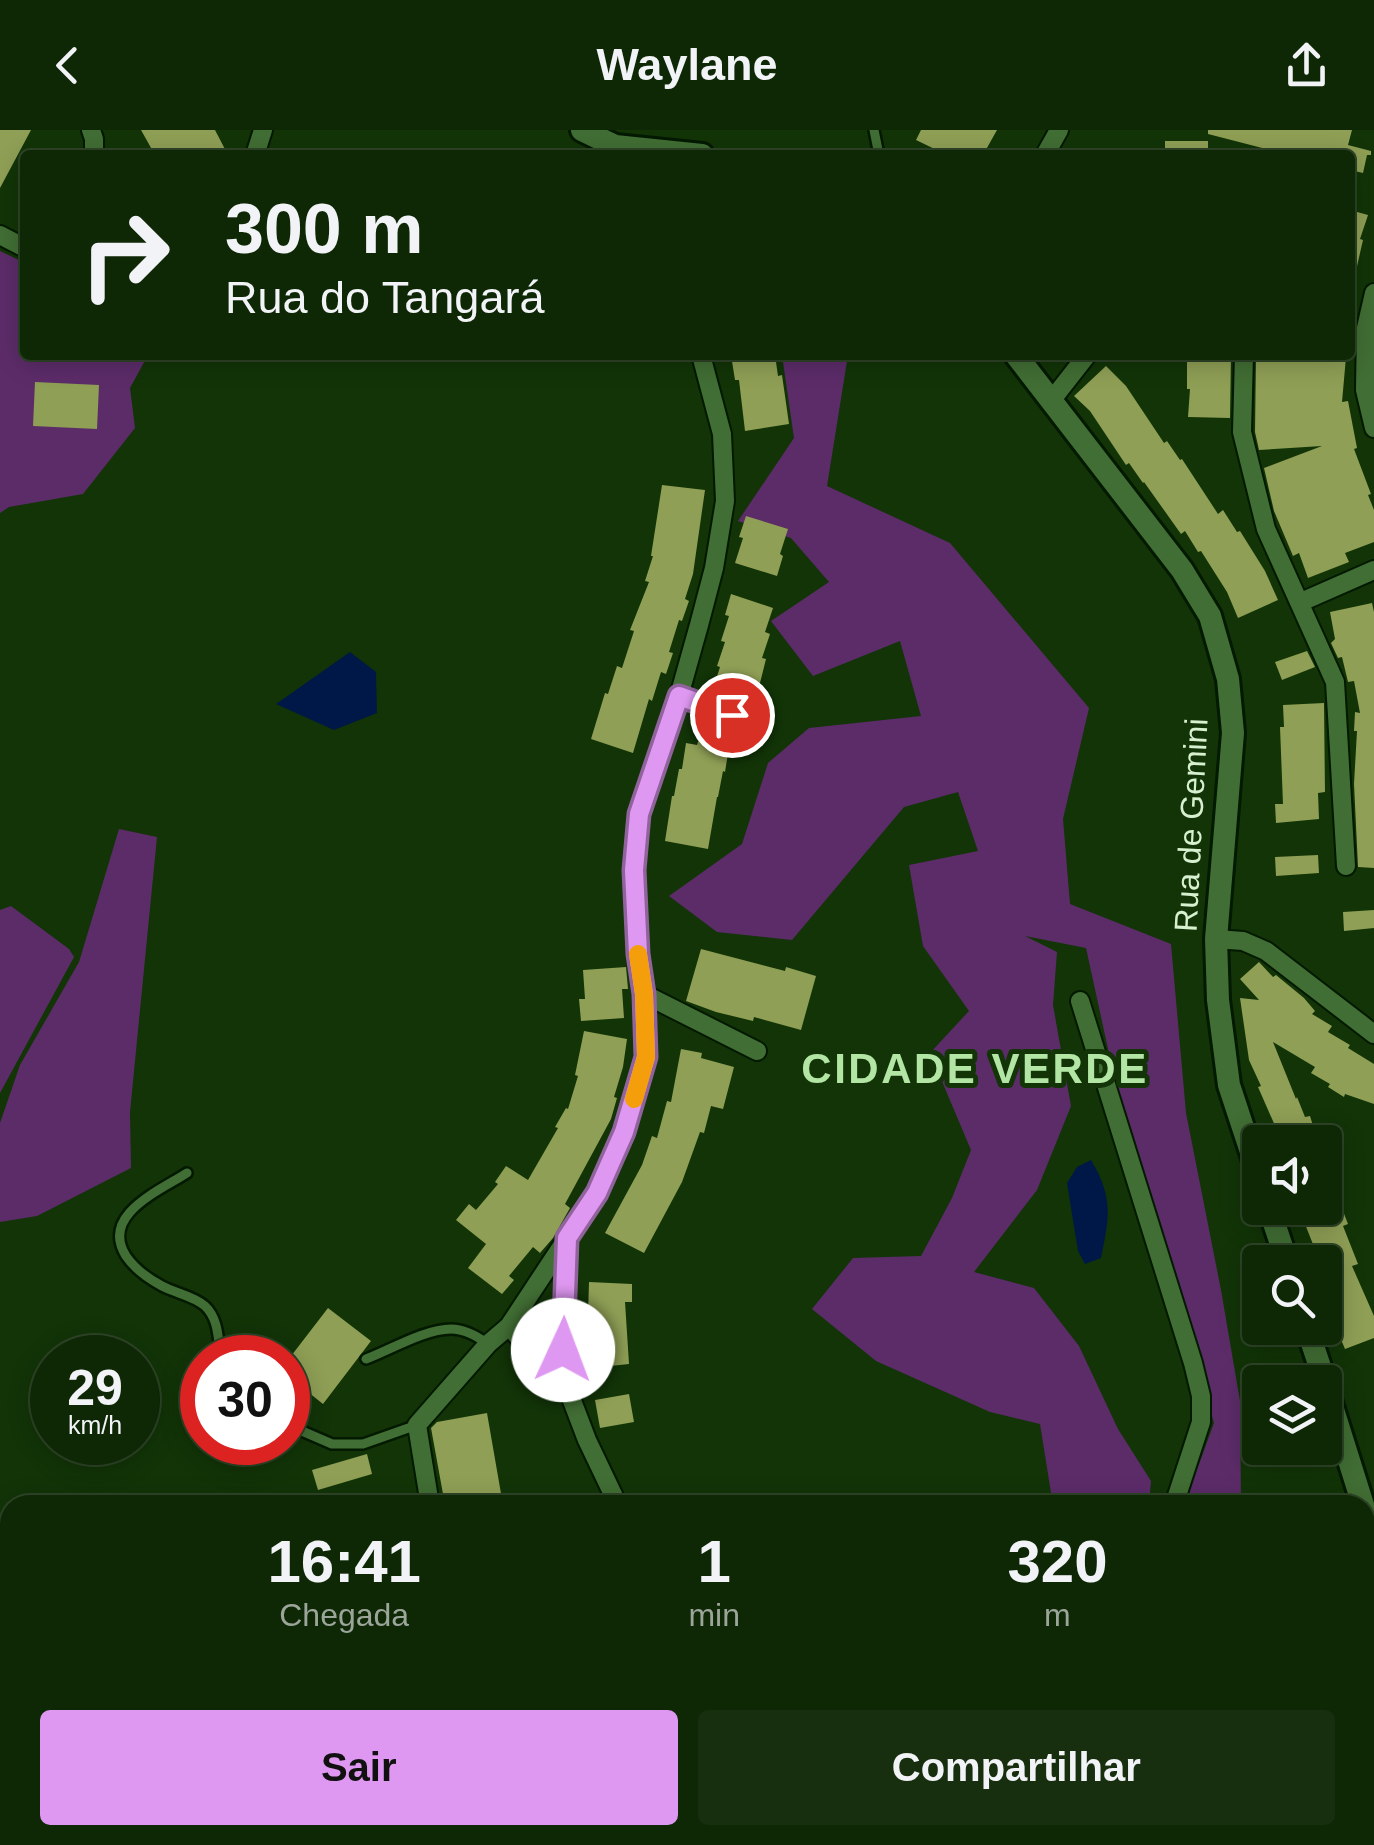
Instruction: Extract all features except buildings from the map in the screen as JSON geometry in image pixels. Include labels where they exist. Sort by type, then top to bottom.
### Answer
[{"type":"street","points":[[582,130],[617,150]]},
{"type":"street","points":[[1374,294],[1366,328],[1365,390],[1374,428]]},
{"type":"street","points":[[428,1495],[417,1425],[488,1344],[509,1326],[597,1193],[624,1132],[646,1057],[634,870],[639,814],[679,696],[714,568],[725,501],[722,434],[702,360]]},
{"type":"street","name":"Rua de Gemini","points":[[1020,360],[1182,570],[1210,616],[1228,679],[1233,733],[1216,939],[1218,1000],[1229,1085],[1242,1125]]},
{"type":"street","points":[[1051,400],[1084,360]]},
{"type":"street","points":[[1244,360],[1242,432],[1266,529],[1335,682],[1346,866]]},
{"type":"street","points":[[1301,602],[1374,570]]},
{"type":"street","points":[[679,696],[759,724]]},
{"type":"street","points":[[1216,939],[1243,941],[1266,951],[1374,1034]]},
{"type":"street","points":[[644,994],[758,1051]]},
{"type":"street","points":[[1080,1001],[1194,1362],[1201,1422],[1177,1495]]},
{"type":"street","points":[[567,1238],[563,1350],[572,1398],[613,1495]]},
{"type":"street","points":[[509,1326],[572,1398]]},
{"type":"street","points":[[1342,1437],[1360,1495]]},
{"type":"lane","points":[[187,1173],[138,1204],[120,1225],[120,1245],[132,1265],[160,1285],[204,1305],[215,1319],[217,1335]]},
{"type":"lane","points":[[366,1360],[433,1332],[453,1328],[488,1344]]},
{"type":"lane","points":[[310,1434],[332,1444],[363,1444],[417,1425]]},
{"type":"shaded area","points":[[0,251],[20,261],[20,360],[145,360],[130,388],[135,428],[83,494],[9,507],[0,513]]},
{"type":"shaded area","points":[[783,360],[847,360],[827,486],[950,543],[1089,708],[1063,819],[1070,904],[1171,944],[1186,1113],[1240,1401],[1241,1495],[1188,1495],[1214,1423],[1177,1284],[1117,1090],[1086,948],[1025,936],[1057,952],[1053,1005],[1071,1106],[1037,1190],[974,1272],[1034,1288],[1079,1346],[1118,1429],[1151,1481],[1150,1495],[1051,1495],[1040,1424],[990,1412],[876,1361],[812,1309],[853,1258],[921,1256],[952,1198],[971,1150],[930,1053],[969,1011],[923,946],[909,865],[978,851],[958,792],[904,807],[792,940],[717,932],[669,896],[742,844],[768,763],[809,728],[921,716],[900,641],[813,676],[771,621],[829,582],[791,538],[738,521],[794,438]]},
{"type":"shaded area","points":[[119,829],[157,837],[130,1112],[131,1168],[37,1216],[0,1222],[0,1123],[20,1065],[79,962]]},
{"type":"shaded area","points":[[11,906],[69,949],[74,957],[0,1093],[0,910]]},
{"type":"water","points":[[350,652],[376,672],[377,713],[334,730],[276,704]]},
{"type":"water","points":[[1091,1160],[1106,1197],[1107,1219],[1101,1258],[1085,1264],[1078,1251],[1067,1183],[1077,1167]]},
{"type":"slow traffic","points":[[634,1099],[646,1057],[638,954]]},
{"type":"district","name":"CIDADE VERDE","points":[[975,1068]]},
{"type":"route","points":[[563,1350],[567,1238],[597,1193],[624,1132],[646,1057],[634,870],[639,814],[679,696],[732,715]]}]
